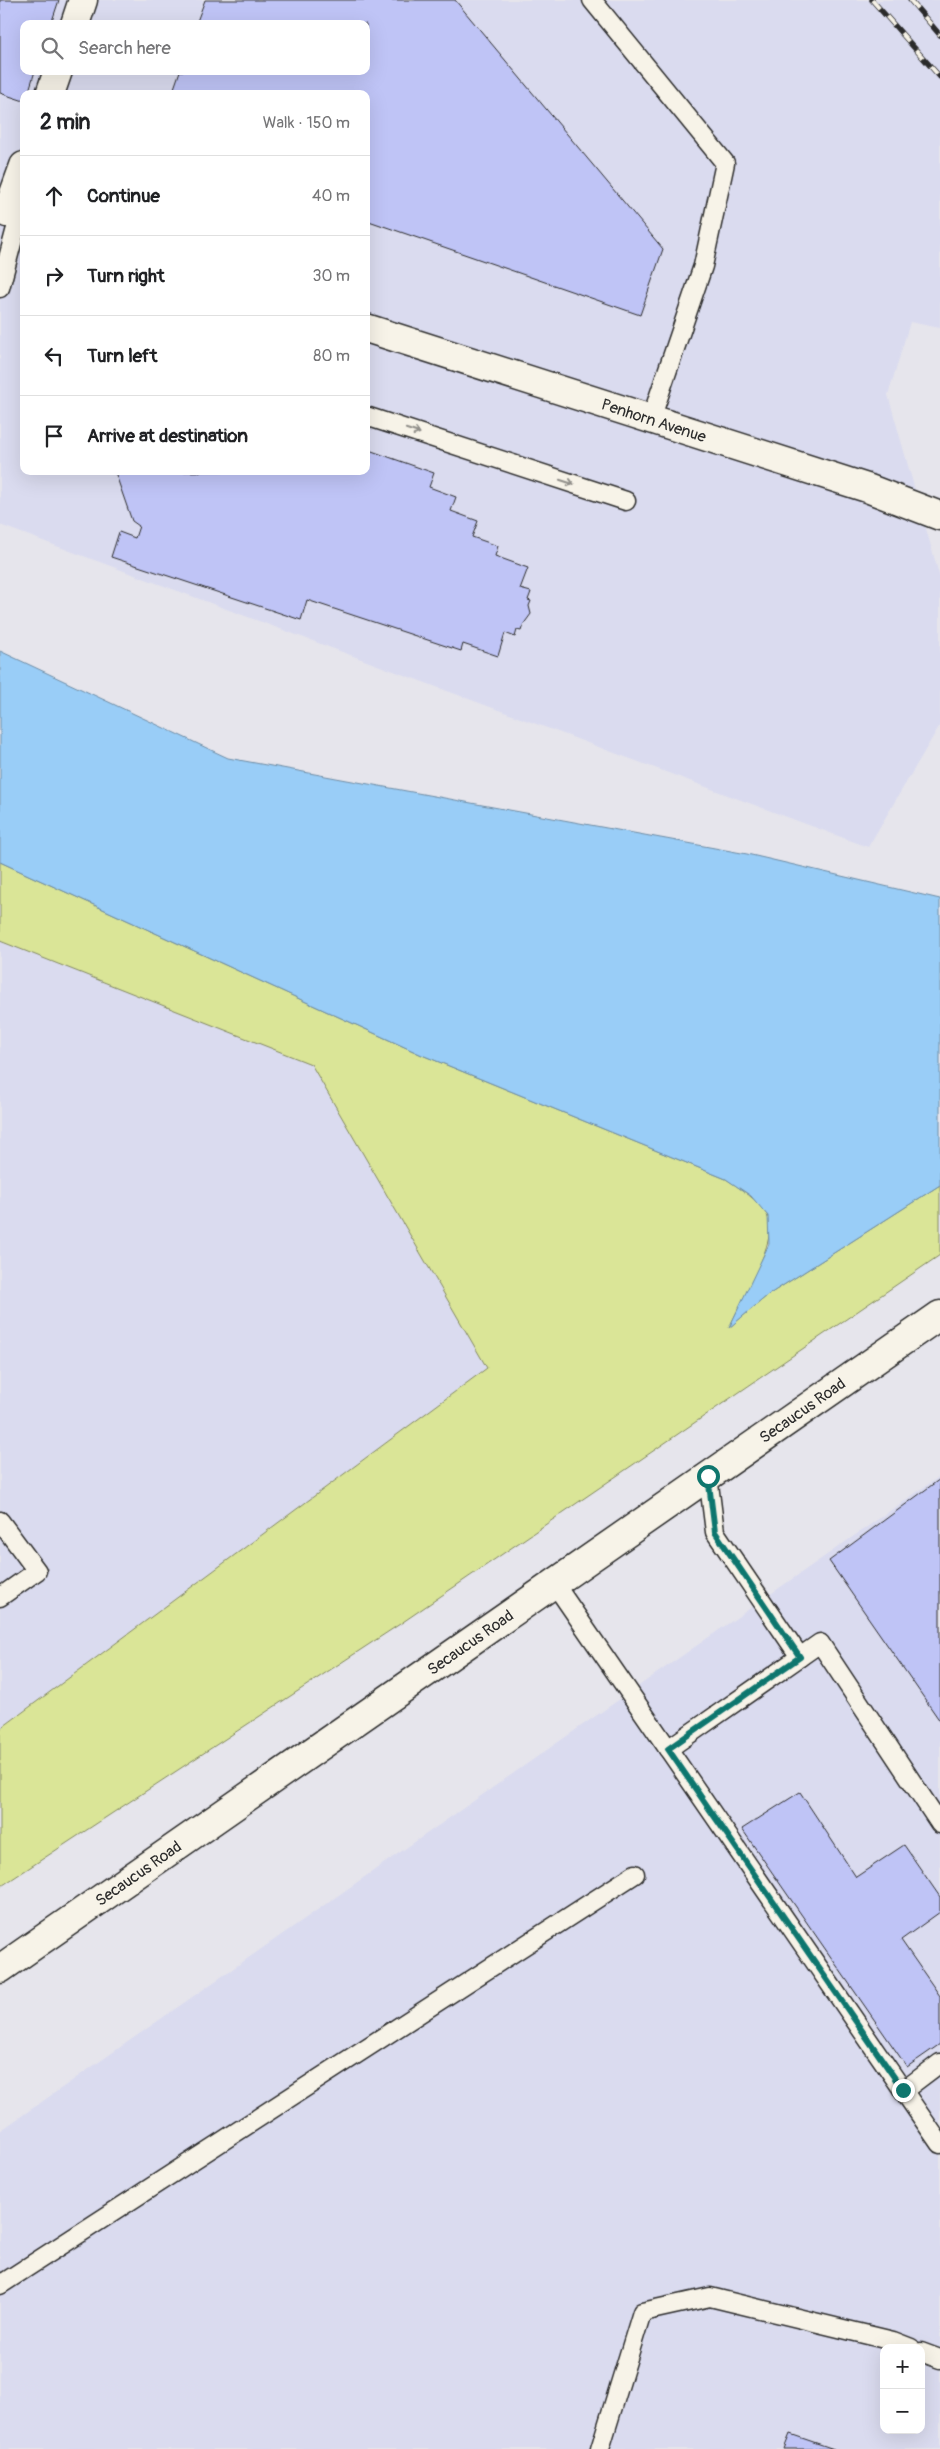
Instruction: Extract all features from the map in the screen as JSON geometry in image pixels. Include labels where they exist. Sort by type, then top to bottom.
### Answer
[{"type":"main road","points":[[76,20],[83,0]]},
{"type":"main road","points":[[51,90],[57,75]]},
{"type":"main road","points":[[12,215],[20,182]]},
{"type":"main road","name":"Penhorn Avenue","points":[[370,329],[895,497],[940,516]]},
{"type":"main road","name":"Secaucus Road","points":[[0,1969],[940,1314]]},
{"type":"lane","points":[[592,0],[725,162],[703,266],[651,419]]},
{"type":"lane","points":[[0,288],[12,215]]},
{"type":"lane","points":[[370,417],[626,501]]},
{"type":"lane","points":[[708,1476],[715,1532],[800,1657]]},
{"type":"lane","points":[[0,1521],[37,1571],[0,1597]]},
{"type":"lane","points":[[554,1583],[940,2144]]},
{"type":"lane","points":[[668,1749],[820,1643],[940,1824]]},
{"type":"lane","points":[[0,2285],[635,1874]]},
{"type":"lane","points":[[903,2090],[940,2063]]},
{"type":"lane","points":[[600,2449],[642,2312],[710,2297],[901,2344]]},
{"type":"lane","points":[[925,2353],[940,2359]]},
{"type":"shaded area","points":[[0,0],[940,0],[940,328],[910,322],[888,395],[940,578],[940,725],[868,847],[0,525]]},
{"type":"shaded area","points":[[0,941],[311,1063],[488,1368],[0,1729]]},
{"type":"shaded area","points":[[940,1476],[940,2449],[0,2449],[0,2131]]},
{"type":"green space","points":[[0,862],[422,1055],[726,1179],[758,1204],[767,1215],[770,1226],[764,1254],[730,1327],[768,1295],[940,1185],[940,1255],[400,1624],[0,1887],[0,1729],[487,1368],[311,1064],[0,941]]},
{"type":"water","points":[[0,651],[228,758],[747,854],[940,899],[940,1185],[768,1295],[729,1328],[769,1244],[768,1216],[751,1196],[726,1179],[422,1055],[0,862]]},
{"type":"building","points":[[0,0],[59,0],[52,20],[20,20],[20,75],[34,75],[29,90],[20,90],[20,100],[0,93]]},
{"type":"building","points":[[205,0],[455,0],[663,249],[640,315],[370,221],[370,90],[173,90],[179,75],[370,75],[370,20],[198,20]]},
{"type":"building","points":[[370,450],[434,473],[429,487],[456,497],[451,511],[478,521],[472,537],[498,546],[495,556],[528,568],[520,589],[531,592],[528,600],[531,601],[529,606],[531,614],[521,631],[517,630],[515,637],[505,633],[498,656],[463,644],[461,651],[307,600],[301,620],[111,557],[119,532],[135,538],[139,526],[132,521],[116,475],[370,475]]},
{"type":"building","points":[[940,1479],[940,1721],[829,1561]]},
{"type":"building","points":[[800,1792],[856,1877],[904,1845],[940,1897],[940,1912],[901,1940],[940,1996],[940,2044],[907,2067],[742,1829]]},
{"type":"building","points":[[790,2434],[834,2449],[784,2449]]},
{"type":"railway","points":[[872,0],[940,77]]},
{"type":"railway","points":[[910,0],[940,35]]},
{"type":"route","points":[[708,1476],[715,1532],[800,1657],[668,1749],[903,2090]]}]
